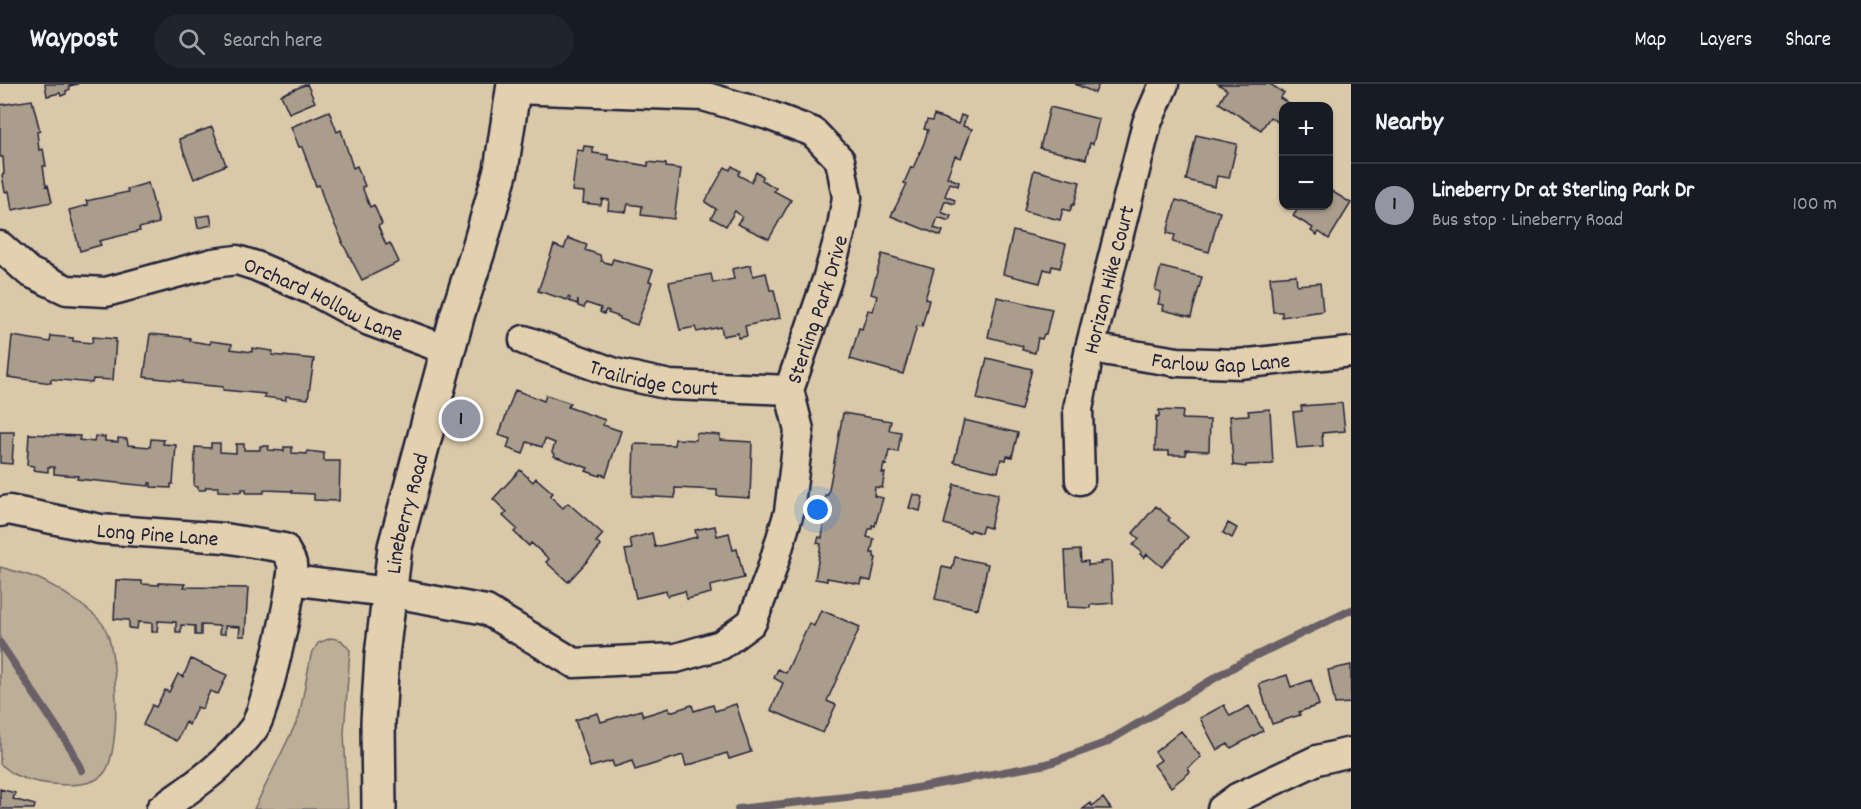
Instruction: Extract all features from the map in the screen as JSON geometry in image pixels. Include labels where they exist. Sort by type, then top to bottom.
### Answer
[{"type":"street","name":"Horizon Hike Court","points":[[1080,480],[1078,409],[1090,348],[1147,123],[1164,84]]},
{"type":"street","name":"Lineberry Road","points":[[379,809],[378,722],[382,656],[395,547],[447,350],[501,170],[514,86]]},
{"type":"street","name":"Sterling Park Drive","points":[[291,580],[388,592],[486,610],[574,663],[676,658],[721,645],[752,622],[770,575],[789,512],[799,430],[789,390],[827,280],[842,226],[847,197],[840,160],[813,132],[768,115],[702,96],[514,86]]},
{"type":"street","name":"Orchard Hollow Lane","points":[[0,246],[29,272],[67,290],[105,292],[213,262],[237,260],[314,291],[369,321],[447,350]]},
{"type":"street","name":"Trailridge Court","points":[[524,340],[615,373],[670,385],[789,390]]},
{"type":"street","name":"Farlow Gap Lane","points":[[1090,348],[1178,362],[1239,364],[1351,352]]},
{"type":"street","name":"Long Pine Lane","points":[[0,512],[9,510],[100,529],[225,538],[284,548],[292,564],[291,580]]},
{"type":"street","points":[[161,809],[219,768],[256,726],[277,656],[291,580]]},
{"type":"street","points":[[1222,809],[1237,798],[1317,760],[1351,753]]},
{"type":"shaded area","points":[[0,567],[46,582],[75,600],[94,615],[105,628],[113,657],[115,723],[110,760],[105,772],[98,779],[75,785],[49,784],[15,775],[0,764]]},
{"type":"shaded area","points":[[331,638],[341,640],[350,650],[344,733],[348,809],[254,809],[299,717],[311,655],[318,643]]},
{"type":"building","points":[[45,84],[78,84],[69,86],[70,89],[66,91],[66,94],[61,96],[60,93],[47,96]]},
{"type":"building","points":[[307,84],[315,102],[289,113],[281,95]]},
{"type":"building","points":[[1075,84],[1099,84],[1095,93]]},
{"type":"building","points":[[1218,84],[1270,84],[1284,93],[1280,98],[1286,102],[1279,102],[1279,123],[1270,117],[1261,130],[1219,103],[1227,90]]},
{"type":"building","points":[[32,100],[40,131],[37,132],[39,150],[43,149],[46,166],[43,166],[46,186],[48,185],[52,202],[12,210],[9,191],[5,192],[2,175],[4,174],[3,157],[0,157],[0,105]]},
{"type":"building","points":[[1050,107],[1099,119],[1093,144],[1090,143],[1086,159],[1040,148]]},
{"type":"building","points":[[329,111],[337,132],[341,130],[353,168],[357,166],[370,207],[374,205],[382,224],[378,226],[386,245],[390,243],[399,262],[362,280],[342,242],[319,185],[316,186],[302,147],[299,147],[291,127]]},
{"type":"building","points":[[934,115],[958,124],[961,115],[966,117],[963,126],[972,129],[961,158],[955,156],[947,177],[959,182],[958,186],[950,183],[945,196],[955,200],[954,204],[945,201],[941,212],[951,216],[949,221],[938,217],[934,228],[943,231],[941,236],[891,216],[907,184],[904,183],[911,167],[913,168],[924,143],[928,130],[924,129],[927,120],[932,121]]},
{"type":"building","points":[[212,127],[226,165],[194,179],[179,139]]},
{"type":"building","points":[[1196,135],[1237,144],[1229,178],[1217,176],[1215,187],[1186,180]]},
{"type":"building","points":[[584,146],[593,147],[593,153],[608,155],[608,159],[648,166],[648,162],[666,164],[666,167],[681,169],[674,219],[641,215],[642,206],[628,204],[626,212],[608,210],[609,200],[602,199],[601,205],[583,203],[584,192],[572,191],[577,150],[583,151]]},
{"type":"building","points":[[732,166],[740,171],[738,175],[751,182],[756,172],[763,176],[762,180],[776,188],[774,191],[791,200],[769,239],[737,224],[742,217],[735,211],[726,226],[711,218],[716,209],[705,202],[725,167],[730,170]]},
{"type":"building","points":[[1034,170],[1080,182],[1074,205],[1070,211],[1063,209],[1060,220],[1024,211]]},
{"type":"building","points":[[148,183],[159,223],[139,228],[140,231],[99,241],[101,245],[80,251],[69,210],[88,205],[86,201],[128,192],[127,189]]},
{"type":"building","points":[[1333,192],[1351,203],[1329,239],[1319,232],[1317,235],[1311,231],[1313,228],[1293,216],[1297,210],[1333,210]]},
{"type":"building","points":[[1176,200],[1220,212],[1209,252],[1173,242],[1175,235],[1167,233]]},
{"type":"building","points":[[210,215],[212,225],[198,228],[196,217]]},
{"type":"building","points":[[1013,231],[1066,244],[1060,268],[1052,266],[1051,271],[1044,269],[1040,283],[1003,274]]},
{"type":"building","points":[[568,238],[587,245],[585,250],[600,255],[601,261],[611,264],[613,259],[653,270],[649,281],[652,282],[637,325],[620,319],[606,310],[604,314],[600,312],[601,308],[586,303],[584,308],[578,306],[578,300],[577,304],[569,301],[568,297],[567,300],[538,291],[554,245],[564,249]]},
{"type":"building","points":[[882,254],[934,269],[925,299],[929,300],[922,327],[917,326],[903,374],[850,359],[859,328],[862,329],[868,310],[873,311],[877,296],[871,294]]},
{"type":"building","points":[[751,265],[753,276],[766,273],[770,290],[774,290],[780,318],[745,326],[747,336],[738,338],[738,333],[723,336],[721,327],[697,332],[695,327],[680,330],[669,282],[711,274],[713,283],[734,279],[732,269]]},
{"type":"building","points":[[1161,267],[1202,277],[1191,317],[1163,310],[1164,305],[1158,304],[1161,292],[1155,290]]},
{"type":"building","points":[[1296,275],[1297,285],[1320,283],[1323,311],[1282,317],[1282,312],[1273,312],[1270,277]]},
{"type":"building","points":[[997,297],[1052,309],[1046,334],[1042,339],[1038,338],[1035,353],[1022,350],[1023,346],[988,337]]},
{"type":"building","points":[[150,334],[190,338],[190,341],[210,344],[211,341],[232,344],[231,349],[252,352],[252,348],[273,351],[272,355],[314,359],[308,399],[286,396],[286,400],[264,397],[265,394],[223,390],[223,387],[144,377]]},
{"type":"building","points":[[12,336],[50,342],[51,336],[92,343],[93,337],[116,339],[113,380],[93,379],[92,383],[51,379],[51,383],[8,377]]},
{"type":"building","points":[[987,358],[1032,369],[1021,410],[977,399]]},
{"type":"building","points":[[515,390],[544,401],[546,395],[570,403],[568,407],[605,420],[603,425],[621,431],[606,476],[586,471],[588,468],[554,456],[552,452],[555,443],[545,439],[542,447],[527,442],[523,454],[507,448],[510,439],[499,435]]},
{"type":"building","points":[[1342,403],[1345,431],[1322,433],[1323,446],[1297,448],[1293,412],[1302,411],[1301,406]]},
{"type":"building","points":[[1270,409],[1273,464],[1246,465],[1246,467],[1233,465],[1230,416],[1249,415],[1248,411]]},
{"type":"building","points":[[1159,410],[1183,411],[1182,419],[1210,420],[1209,451],[1186,450],[1186,455],[1169,455],[1169,451],[1155,451],[1156,416],[1159,417]]},
{"type":"building","points":[[843,413],[891,421],[889,430],[901,432],[898,452],[889,450],[886,465],[884,464],[882,488],[875,487],[874,496],[883,498],[875,526],[872,525],[872,529],[869,529],[867,537],[874,539],[871,553],[874,553],[876,558],[871,581],[861,579],[860,584],[827,578],[827,581],[815,579],[821,544],[817,543],[819,537],[822,538],[824,521],[820,520],[825,495],[828,495]]},
{"type":"building","points":[[964,420],[1018,433],[1012,457],[1007,456],[1006,460],[1001,459],[998,472],[954,462]]},
{"type":"building","points":[[0,432],[14,432],[12,464],[0,463]]},
{"type":"building","points":[[696,433],[720,435],[720,440],[752,442],[750,498],[717,496],[717,490],[675,488],[675,498],[632,496],[634,444],[674,445],[675,439],[696,440]]},
{"type":"building","points":[[29,434],[80,436],[79,440],[94,442],[95,436],[105,437],[105,441],[118,442],[118,438],[127,439],[128,445],[150,447],[151,439],[164,440],[163,444],[176,445],[173,484],[171,488],[151,487],[151,483],[149,486],[77,479],[78,476],[54,474],[54,467],[48,467],[48,472],[33,470],[34,466],[27,465]]},
{"type":"building","points":[[211,443],[220,443],[220,452],[236,453],[236,444],[244,444],[244,450],[260,450],[260,446],[269,446],[268,450],[284,451],[284,447],[292,447],[292,453],[307,454],[307,451],[324,453],[324,461],[340,461],[339,501],[314,500],[314,494],[292,493],[292,491],[264,490],[264,493],[246,493],[246,489],[242,489],[242,492],[218,491],[218,487],[198,490],[198,487],[194,486],[195,447],[211,448]]},
{"type":"building","points":[[520,470],[533,482],[536,478],[553,493],[550,496],[563,508],[568,503],[603,534],[596,542],[601,546],[568,582],[546,562],[549,559],[531,543],[529,546],[514,532],[517,529],[503,516],[507,512],[493,499]]},
{"type":"building","points":[[954,484],[998,494],[990,528],[983,526],[981,533],[944,524]]},
{"type":"building","points":[[913,494],[923,497],[920,511],[909,508]]},
{"type":"building","points":[[1156,506],[1188,537],[1162,567],[1147,554],[1144,558],[1140,554],[1142,552],[1133,545],[1139,539],[1133,533]]},
{"type":"building","points":[[1228,523],[1237,528],[1232,538],[1223,533]]},
{"type":"building","points":[[715,526],[717,536],[729,533],[733,550],[737,549],[744,578],[710,586],[711,593],[687,599],[685,591],[667,596],[666,591],[636,598],[625,550],[632,549],[630,539],[652,533],[655,547],[697,537],[695,530]]},
{"type":"building","points":[[1080,550],[1081,562],[1088,561],[1088,565],[1111,561],[1113,603],[1090,605],[1090,608],[1068,607],[1065,551]]},
{"type":"building","points":[[955,557],[988,564],[978,609],[935,599],[942,567],[952,569]]},
{"type":"building","points":[[116,580],[142,581],[142,584],[159,585],[159,583],[185,584],[184,587],[248,588],[245,636],[239,636],[240,627],[225,626],[225,634],[219,634],[220,626],[201,625],[201,635],[195,635],[195,626],[181,625],[181,632],[176,632],[176,622],[158,621],[157,632],[152,632],[152,623],[138,622],[137,629],[129,628],[129,620],[114,619]]},
{"type":"building","points":[[821,610],[860,627],[827,701],[836,705],[823,733],[771,710],[783,683],[774,678],[778,669],[786,673],[809,623],[814,626]]},
{"type":"building","points":[[191,659],[227,675],[218,694],[210,691],[202,709],[197,707],[189,725],[186,722],[177,741],[143,725],[152,705],[156,707],[165,690],[169,692],[178,674],[183,677]]},
{"type":"building","points":[[1351,665],[1351,703],[1335,704],[1328,670]]},
{"type":"building","points":[[1287,675],[1291,687],[1311,680],[1319,705],[1299,712],[1300,715],[1272,724],[1259,684]]},
{"type":"building","points":[[736,704],[751,752],[729,759],[727,753],[686,766],[683,755],[635,770],[632,761],[614,767],[612,761],[590,767],[575,720],[598,713],[601,722],[641,710],[643,716],[669,708],[670,712],[692,705],[694,711],[713,705],[715,711]]},
{"type":"building","points":[[1224,705],[1230,716],[1249,706],[1263,731],[1231,748],[1228,744],[1217,750],[1200,718]]},
{"type":"building","points":[[1181,731],[1201,757],[1188,768],[1190,772],[1171,787],[1154,765],[1161,760],[1155,752]]},
{"type":"building","points":[[0,789],[15,793],[13,799],[35,805],[34,809],[0,809]]},
{"type":"building","points":[[1103,798],[1111,809],[1083,809],[1091,803],[1092,806]]},
{"type":"waterway","points":[[738,809],[900,791],[1047,764],[1105,743],[1242,662],[1351,610]]},
{"type":"waterway","points":[[0,643],[72,750],[81,770]]},
{"type":"place","name":"Lineberry Dr at Sterling Park Dr","points":[[461,419]]}]
